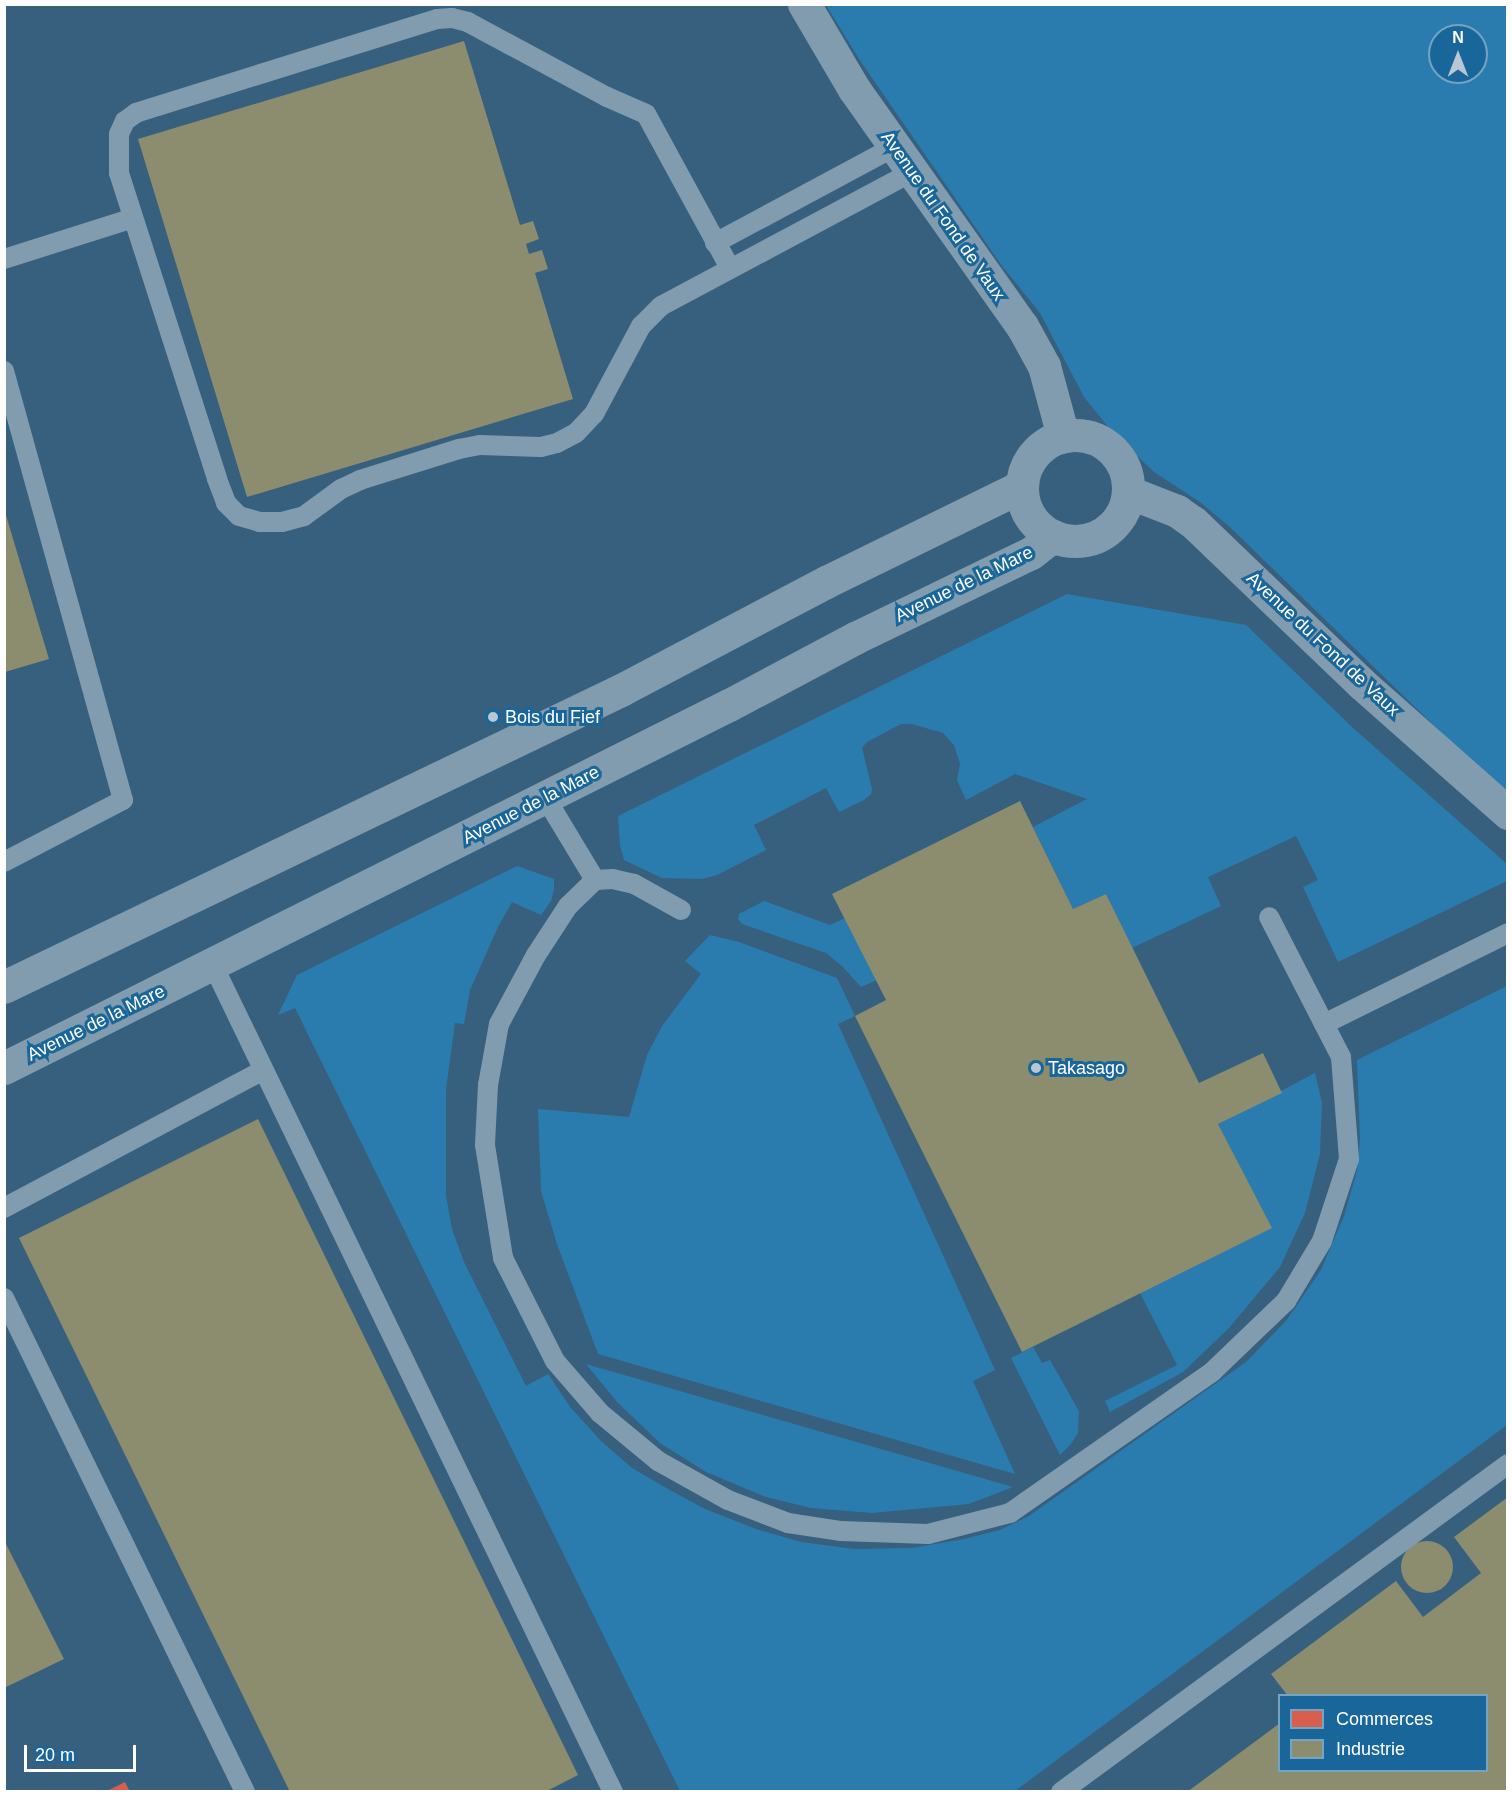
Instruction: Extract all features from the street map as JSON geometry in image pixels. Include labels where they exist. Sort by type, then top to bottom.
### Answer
[{"type":"street","name":"Avenue du Fond de Vaux","points":[[804,4],[854,89],[1022,326],[1044,366],[1063,436]]},
{"type":"street","points":[[1079,435],[1097,439],[1116,454],[1126,474],[1128,492],[1118,518],[1105,531],[1076,541],[1053,536],[1031,518],[1024,504],[1022,486],[1025,468],[1035,452],[1046,443],[1063,436],[1079,435]]},
{"type":"street","points":[[4,987],[621,690],[826,582],[1022,486]]},
{"type":"street","name":"Avenue du Fond de Vaux","points":[[1128,492],[1177,511],[1193,522],[1362,684],[1508,813]]},
{"type":"street","name":"Avenue de la Mare","points":[[4,1068],[545,798],[855,638],[1031,553],[1053,536]]},
{"type":"lane","points":[[730,268],[646,114],[607,96],[468,22],[452,18],[436,19],[136,113],[125,121],[119,134],[117,151],[119,173],[226,503],[239,516],[260,522],[282,522],[304,516],[341,489],[360,480],[459,450],[480,445],[541,447],[557,443],[576,433],[594,414],[641,326],[661,306],[730,268],[903,159]]},
{"type":"lane","points":[[715,243],[903,159]]},
{"type":"lane","points":[[4,259],[134,218]]},
{"type":"lane","points":[[4,371],[123,800],[4,862]]},
{"type":"lane","points":[[545,798],[596,880]]},
{"type":"lane","points":[[681,910],[634,884],[614,879],[596,880],[568,906],[536,955],[499,1024],[488,1085],[485,1146],[503,1258],[555,1360],[600,1413],[658,1461],[728,1500],[788,1523],[841,1531],[928,1534],[1010,1513],[1212,1372],[1286,1301],[1322,1241],[1349,1159],[1341,1057],[1269,917]]},
{"type":"lane","points":[[1324,1024],[1508,933]]},
{"type":"lane","points":[[213,965],[613,1791]]},
{"type":"lane","points":[[4,1208],[263,1070]]},
{"type":"lane","points":[[4,1298],[245,1791]]},
{"type":"lane","points":[[1061,1791],[1508,1464]]},
{"type":"shaded area","points":[[826,5],[1507,5],[1507,791],[1452,743],[1231,528],[1200,502],[1154,472],[1113,433],[1084,397],[1040,313],[1002,266],[861,62]]},
{"type":"shaded area","points":[[1067,594],[1246,625],[1352,727],[1507,864],[1507,881],[1338,962],[1303,887],[1318,880],[1296,836],[1208,877],[1221,906],[1132,948],[1106,894],[1073,909],[1033,827],[1087,799],[1015,774],[966,800],[957,780],[960,764],[954,745],[943,733],[912,724],[901,724],[867,742],[862,748],[872,789],[871,794],[864,800],[839,812],[826,788],[754,825],[766,850],[717,875],[702,879],[662,878],[624,860],[620,845],[618,816]]},
{"type":"shaded area","points":[[517,866],[554,879],[554,889],[551,901],[541,915],[512,902],[498,927],[470,990],[464,1024],[455,1023],[446,1089],[446,1196],[452,1229],[464,1262],[526,1386],[548,1374],[571,1408],[601,1441],[632,1468],[668,1489],[705,1509],[756,1529],[801,1542],[854,1549],[912,1548],[964,1539],[1000,1530],[1029,1516],[1246,1362],[1286,1321],[1321,1270],[1344,1216],[1357,1171],[1360,1139],[1357,1060],[1507,986],[1507,1425],[1015,1791],[680,1791],[295,1008],[278,1015],[297,975]]},
{"type":"shaded area","points":[[764,901],[830,925],[845,918],[877,980],[861,987],[843,967],[826,953],[742,924],[738,919],[739,914]]},
{"type":"shaded area","points":[[710,935],[739,942],[837,978],[855,1016],[838,1024],[995,1370],[973,1381],[1015,1474],[598,1354],[557,1244],[541,1191],[538,1109],[629,1117],[647,1055],[662,1026],[701,974],[685,961]]},
{"type":"shaded area","points":[[1315,1073],[1322,1103],[1320,1154],[1305,1213],[1280,1267],[1229,1328],[1183,1372],[1110,1412],[1105,1401],[1177,1365],[1140,1293],[1271,1228],[1218,1124]]},
{"type":"shaded area","points":[[1033,1347],[1042,1363],[1050,1360],[1079,1411],[1078,1433],[1060,1455],[1011,1358]]},
{"type":"shaded area","points":[[586,1364],[1013,1487],[969,1504],[872,1513],[811,1508],[766,1497],[706,1472],[660,1443],[618,1403]]},
{"type":"building: Commerces","points":[[125,1782],[130,1792],[105,1792]]},
{"type":"building: Industrie","points":[[464,41],[520,225],[533,221],[539,239],[526,244],[529,254],[542,250],[548,269],[535,273],[573,399],[247,497],[138,139]]},
{"type":"building: Industrie","points":[[5,512],[49,659],[5,672]]},
{"type":"building: Industrie","name":"Takasago","points":[[1020,801],[1073,909],[1106,894],[1199,1083],[1263,1053],[1282,1093],[1218,1124],[1272,1228],[1022,1352],[855,1016],[886,1000],[832,894]]},
{"type":"building: Industrie","points":[[258,1119],[578,1775],[545,1792],[290,1792],[19,1238]]},
{"type":"building: Industrie","points":[[1508,1497],[1508,1792],[1187,1792],[1278,1724],[1278,1772],[1488,1772],[1488,1694],[1286,1694],[1271,1674],[1396,1581],[1423,1617],[1481,1573],[1454,1537]]},
{"type":"building: Industrie","points":[[4,1540],[64,1659],[4,1688]]},
{"type":"building: Industrie","points":[[1422,1541],[1432,1541],[1446,1548],[1453,1567],[1446,1586],[1432,1593],[1422,1593],[1412,1589],[1405,1582],[1401,1572],[1401,1562],[1405,1552],[1412,1545]]},
{"type":"place","name":"Bois du Fief","points":[[493,717]]},
{"type":"place","name":"Takasago","points":[[1036,1068]]}]
